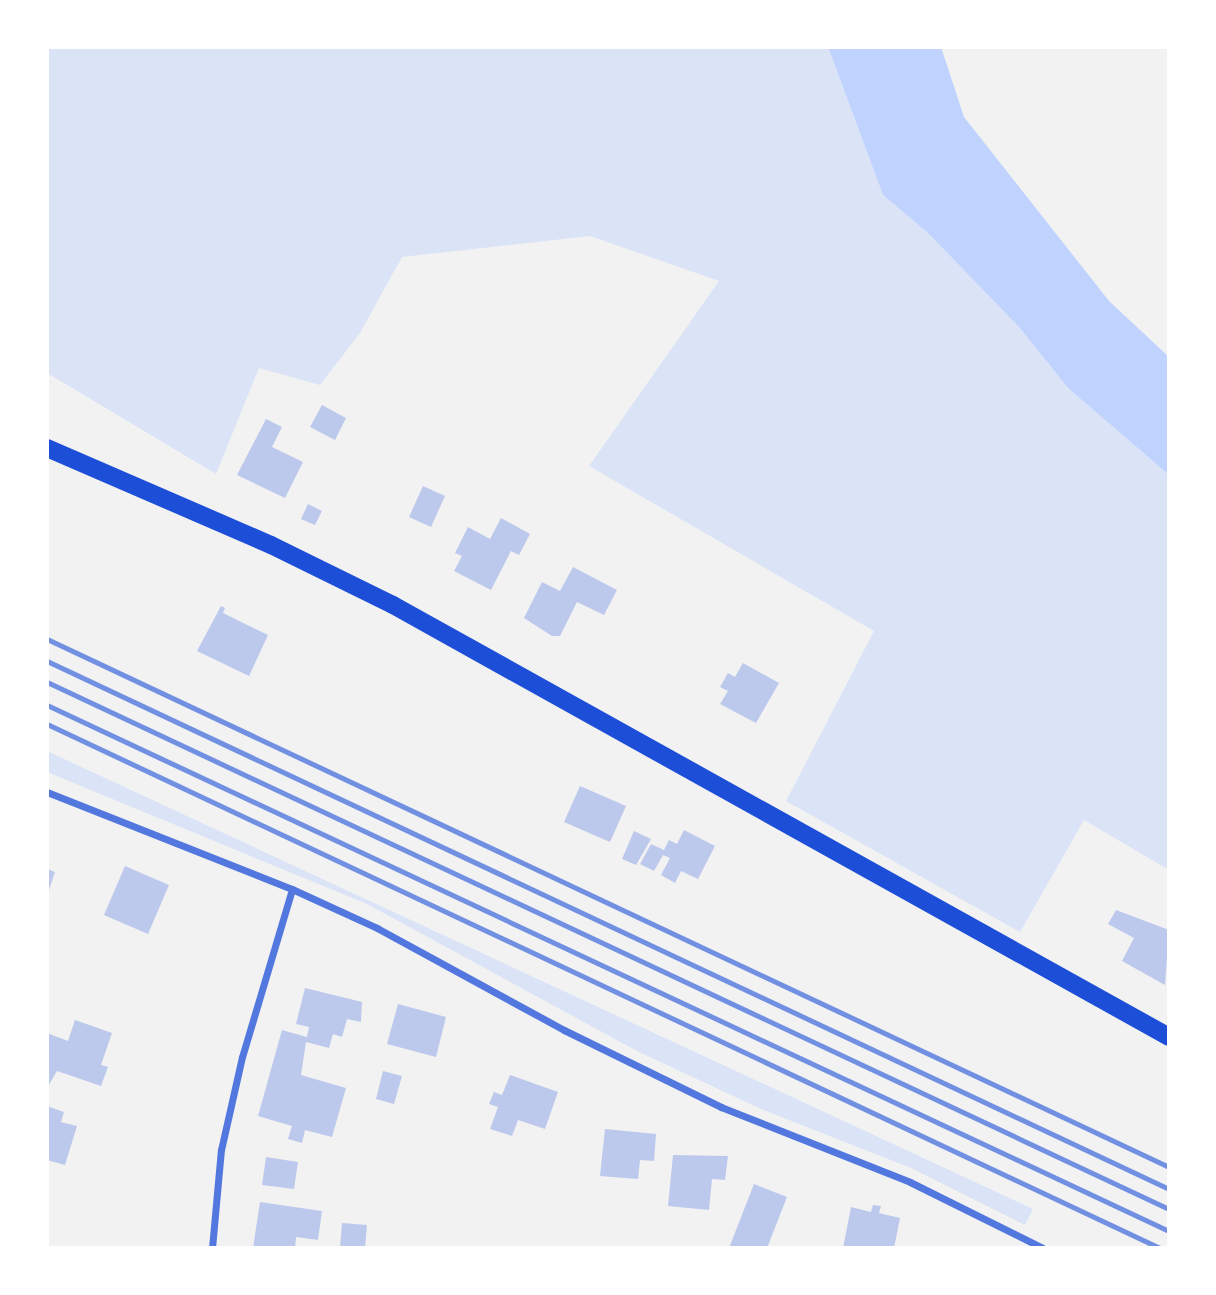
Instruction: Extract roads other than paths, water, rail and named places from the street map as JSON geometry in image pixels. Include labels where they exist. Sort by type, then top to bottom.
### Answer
[{"type":"main road","points":[[47,448],[271,545],[393,605],[1169,1037]]},
{"type":"street","points":[[47,792],[292,889],[377,928],[564,1030],[721,1107],[910,1182],[1043,1248]]},
{"type":"street","points":[[212,1248],[221,1150],[242,1057],[292,889]]},
{"type":"street","points":[[1018,1235],[1024,1248]]},
{"type":"water","points":[[828,47],[941,47],[964,117],[1109,301],[1169,357],[1169,475],[1068,388],[1019,327],[928,233],[883,195]]},
{"type":"railway","points":[[47,639],[1169,1167]]},
{"type":"railway","points":[[47,661],[1169,1189]]},
{"type":"railway","points":[[47,682],[1169,1209]]},
{"type":"railway","points":[[47,705],[1169,1231]]},
{"type":"railway","points":[[47,724],[1160,1248]]}]
